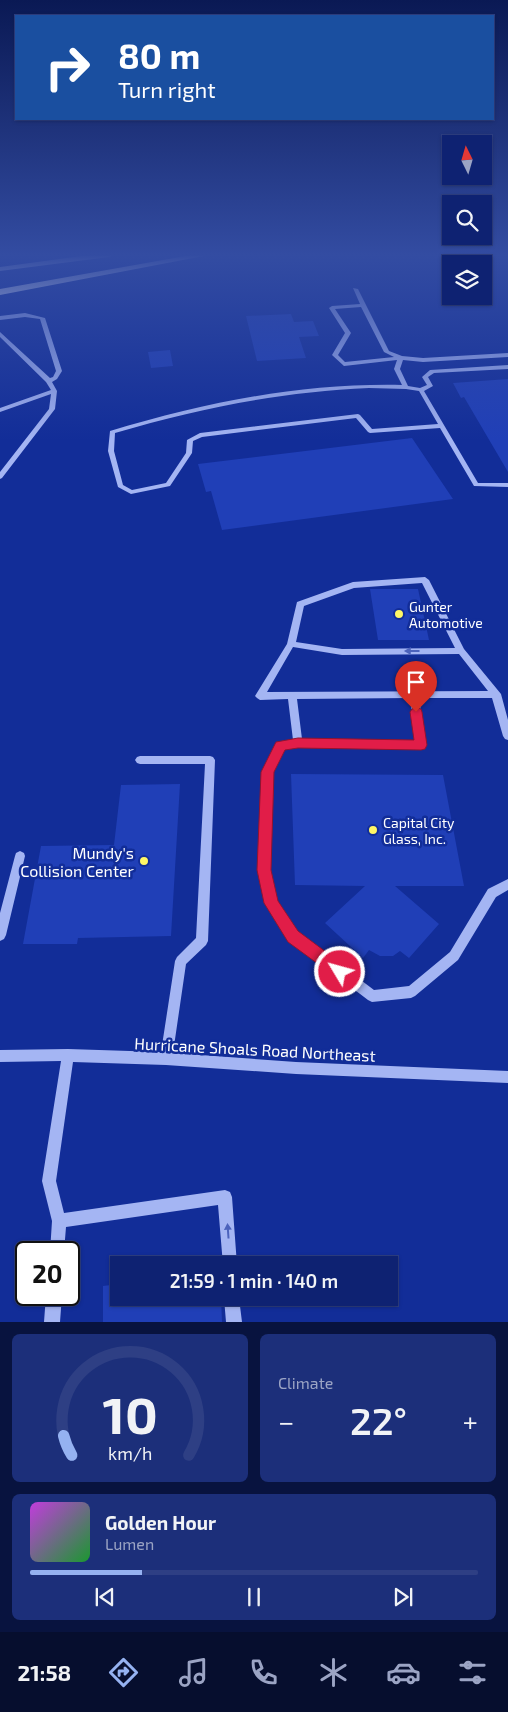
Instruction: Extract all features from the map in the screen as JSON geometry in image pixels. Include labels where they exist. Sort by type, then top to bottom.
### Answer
[{"type":"street","points":[[35,317],[42,318],[59,371],[55,378],[49,381]]},
{"type":"street","points":[[338,317],[348,333],[335,355],[344,364],[401,358],[423,360],[507,355]]},
{"type":"street","points":[[370,317],[388,352],[401,358]]},
{"type":"street","points":[[0,334],[49,381],[54,391],[52,409],[1,475]]},
{"type":"street","points":[[401,358],[397,369],[406,387]]},
{"type":"street","points":[[440,426],[370,431],[358,416],[200,435],[190,440],[189,453],[168,485],[131,492],[120,486],[111,451],[112,432],[172,414],[293,392],[379,386],[406,387],[421,390],[430,386],[425,377],[432,372],[508,367]]},
{"type":"street","points":[[421,390],[440,426],[476,485],[508,484]]},
{"type":"street","points":[[0,410],[54,391]]},
{"type":"street","points":[[496,694],[260,696],[291,644],[300,604],[353,585],[425,580],[461,651],[496,694],[508,736]]},
{"type":"street","points":[[291,644],[342,652],[461,651]]},
{"type":"street","points":[[414,696],[421,745],[298,743],[281,746],[267,772],[264,870],[271,903],[293,936],[372,996],[411,992],[454,956],[492,893],[508,884]]},
{"type":"street","points":[[292,697],[298,743]]},
{"type":"street","points":[[140,760],[210,760],[202,941],[181,961],[166,1059]]},
{"type":"street","points":[[0,935],[20,856]]},
{"type":"street","points":[[58,1241],[59,1221],[49,1181],[58,1109],[68,1055]]},
{"type":"street","name":"Hurricane Shoals Road Northeast","points":[[0,1056],[68,1055],[166,1059],[296,1068],[508,1077]]},
{"type":"street","points":[[59,1221],[225,1197],[229,1256]]},
{"type":"street","points":[[52,1322],[53,1306]]},
{"type":"street","points":[[233,1306],[234,1322]]},
{"type":"building","points":[[246,317],[292,317],[294,322],[313,321],[319,336],[299,337],[306,358],[257,361]]},
{"type":"building","points":[[170,350],[173,366],[151,368],[148,352]]},
{"type":"building","points":[[508,379],[508,472],[464,397],[461,398],[453,383]]},
{"type":"building","points":[[412,438],[453,499],[222,530],[211,491],[206,492],[198,464]]},
{"type":"building","name":"Gunter Automotive","points":[[370,589],[418,589],[429,640],[378,640]]},
{"type":"building","name":"Capital City Glass, Inc.","points":[[291,774],[443,775],[464,886],[395,886],[439,924],[409,958],[400,951],[393,956],[380,956],[369,950],[363,958],[325,923],[365,886],[295,885]]},
{"type":"building","points":[[180,784],[171,936],[78,938],[77,944],[23,944],[41,846],[114,845],[121,785]]},
{"type":"building","points":[[110,1285],[110,1306],[221,1306],[222,1322],[103,1322],[103,1286]]},
{"type":"place","name":"Gunter Automotive","points":[[399,614]]},
{"type":"place","name":"Capital City Glass, Inc.","points":[[373,830]]},
{"type":"place","name":"Mundy's Collision Center","points":[[144,861]]},
{"type":"route","points":[[340,972],[293,936],[271,903],[264,870],[268,812],[267,772],[281,746],[298,743],[421,745],[416,712]]}]
